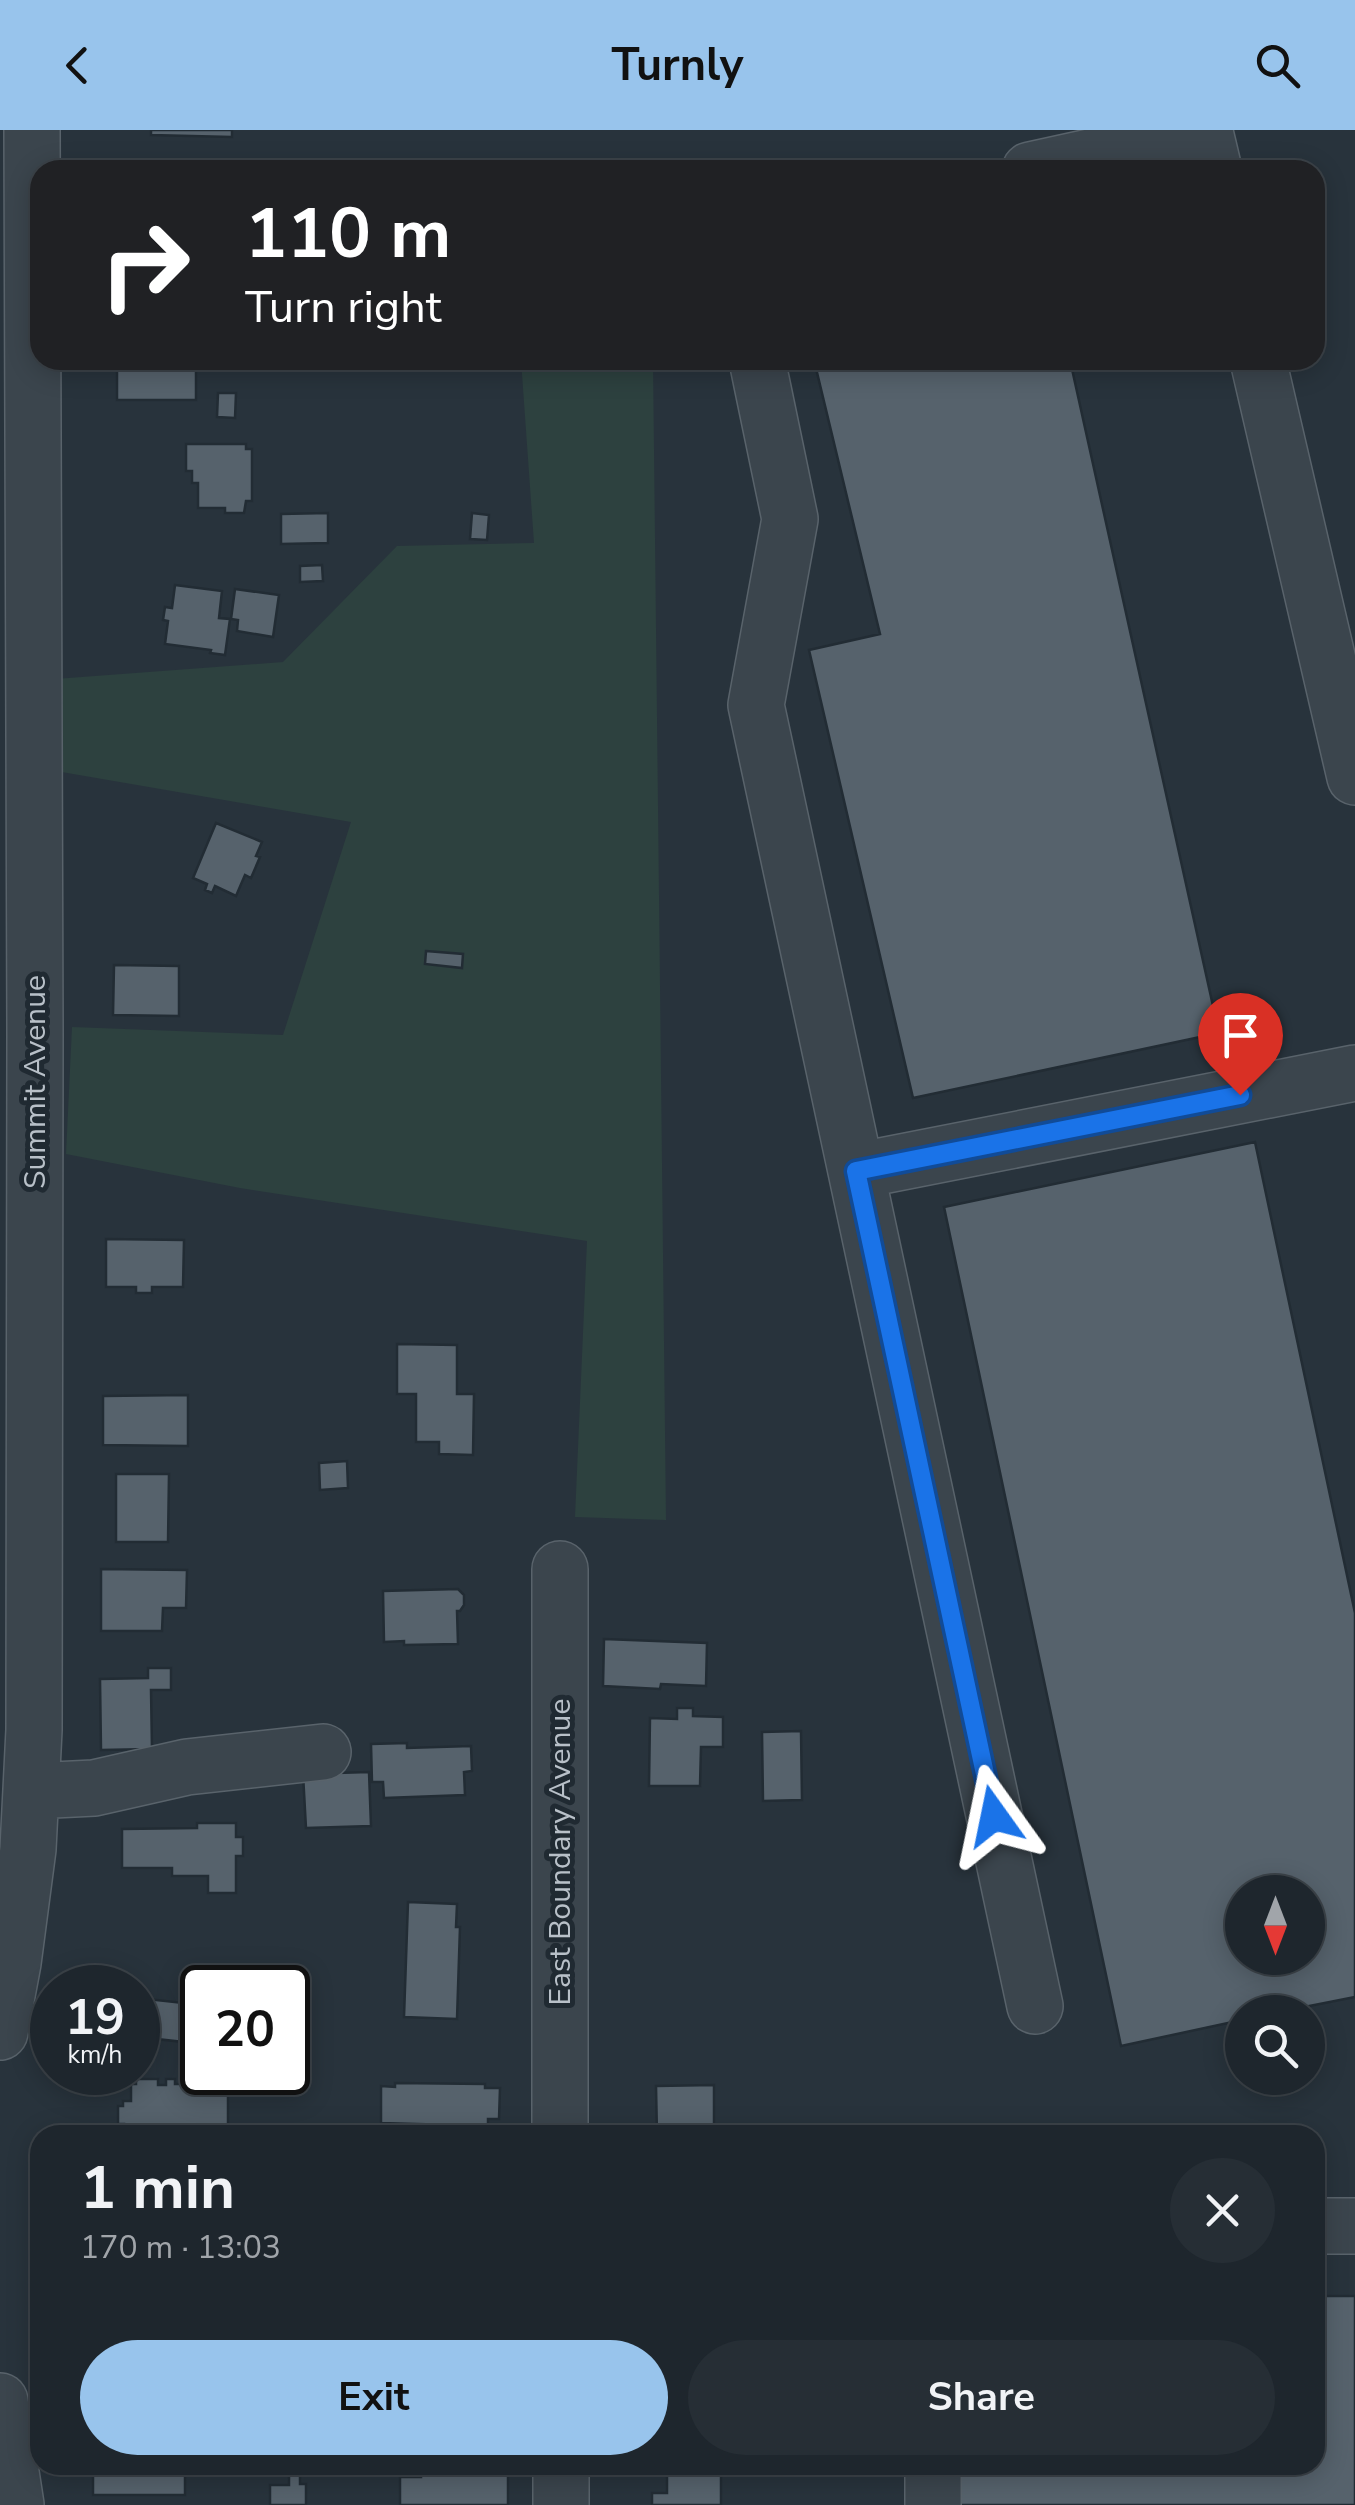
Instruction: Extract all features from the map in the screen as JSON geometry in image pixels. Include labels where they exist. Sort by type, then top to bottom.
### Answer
[{"type":"street","name":"Summit Avenue","points":[[30,274],[16,200],[32,130]]},
{"type":"street","points":[[1090,160],[1209,140]]},
{"type":"street","name":"Summit Avenue","points":[[0,2032],[6,1962],[28,1850],[32,1791],[17,1473],[18,1150],[35,370]]},
{"type":"street","points":[[759,370],[790,519],[756,705],[1035,2006]]},
{"type":"street","points":[[1260,370],[1355,777]]},
{"type":"street","points":[[856,1171],[1355,1073]]},
{"type":"street","name":"East Boundary Avenue","points":[[560,1569],[560,2125]]},
{"type":"street","points":[[32,1791],[94,1788],[187,1768],[324,1752]]},
{"type":"street","points":[[1325,2226],[1355,2226]]},
{"type":"street","points":[[0,2401],[16,2505]]},
{"type":"street","points":[[561,2475],[561,2505]]},
{"type":"street","points":[[933,2475],[933,2505]]},
{"type":"green space","points":[[522,370],[653,370],[666,1520],[575,1517],[587,1241],[240,1188],[66,1154],[72,1027],[283,1035],[351,822],[50,770],[55,679],[283,662],[397,546],[534,543]]},
{"type":"building","points":[[151,130],[232,130],[232,137],[151,135]]},
{"type":"building","points":[[117,370],[196,370],[196,400],[117,400]]},
{"type":"building","points":[[816,370],[1072,370],[1219,1033],[913,1098],[809,650],[880,634]]},
{"type":"building","points":[[218,393],[236,393],[235,418],[217,417]]},
{"type":"building","points":[[186,444],[246,444],[246,449],[252,449],[252,501],[246,501],[244,513],[198,508],[198,483],[192,483],[192,471],[186,471]]},
{"type":"building","points":[[328,513],[328,543],[281,544],[281,514]]},
{"type":"building","points":[[472,513],[489,515],[487,540],[470,539]]},
{"type":"building","points":[[322,565],[323,581],[300,582],[300,566]]},
{"type":"building","points":[[175,585],[222,591],[219,618],[230,619],[225,655],[165,644],[165,607],[172,608]]},
{"type":"building","points":[[235,589],[279,595],[273,637],[237,631],[238,620],[231,619]]},
{"type":"building","points":[[216,823],[262,842],[251,878],[245,875],[236,896],[215,886],[212,893],[205,890],[207,884],[193,878]]},
{"type":"building","points":[[426,951],[463,954],[462,968],[425,964]]},
{"type":"building","points":[[114,965],[179,966],[179,1016],[113,1015]]},
{"type":"building","points":[[1255,1142],[1355,1613],[1355,1997],[1325,2003],[1325,1995],[1225,1995],[1225,2024],[1121,2046],[944,1207]]},
{"type":"building","points":[[106,1239],[184,1240],[183,1287],[152,1287],[152,1293],[136,1293],[136,1287],[106,1287]]},
{"type":"building","points":[[397,1344],[457,1345],[457,1394],[474,1394],[473,1455],[439,1454],[439,1442],[416,1442],[416,1394],[397,1394]]},
{"type":"building","points":[[188,1395],[188,1446],[103,1445],[103,1396]]},
{"type":"building","points":[[347,1461],[348,1488],[320,1490],[319,1463]]},
{"type":"building","points":[[116,1474],[169,1474],[168,1542],[116,1542]]},
{"type":"building","points":[[101,1569],[187,1570],[186,1608],[163,1608],[162,1631],[101,1631]]},
{"type":"building","points":[[458,1589],[464,1595],[464,1605],[457,1611],[458,1644],[384,1642],[383,1591]]},
{"type":"building","points":[[604,1639],[707,1643],[706,1686],[603,1686]]},
{"type":"building","points":[[148,1668],[171,1668],[171,1690],[151,1690],[152,1749],[101,1750],[100,1679],[148,1678]]},
{"type":"building","points":[[677,1708],[693,1708],[693,1716],[723,1717],[723,1747],[701,1747],[700,1786],[649,1786],[650,1718],[677,1719]]},
{"type":"building","points":[[801,1731],[802,1800],[763,1801],[762,1732]]},
{"type":"building","points":[[407,1743],[407,1748],[471,1746],[472,1771],[464,1772],[465,1795],[384,1798],[383,1782],[372,1782],[371,1744]]},
{"type":"building","points":[[369,1772],[371,1826],[306,1828],[303,1774]]},
{"type":"building","points":[[197,1823],[236,1823],[236,1837],[243,1837],[243,1856],[236,1856],[236,1893],[208,1893],[208,1876],[172,1876],[172,1868],[122,1868],[122,1829],[197,1828]]},
{"type":"building","points":[[408,1902],[457,1904],[457,2019],[404,2017]]},
{"type":"building","points":[[160,2000],[180,2003],[180,2042],[160,2039]]},
{"type":"building","points":[[166,2079],[175,2079],[175,2084],[180,2084],[180,2095],[228,2095],[228,2125],[118,2124],[118,2106],[131,2101],[131,2095],[160,2095],[160,2085],[166,2085]]},
{"type":"building","points":[[395,2083],[485,2084],[485,2088],[500,2088],[499,2119],[488,2119],[488,2125],[381,2123],[381,2086],[395,2087]]},
{"type":"building","points":[[714,2085],[714,2125],[657,2125],[656,2086]]},
{"type":"building","points":[[1325,2296],[1355,2296],[1355,2505],[956,2505],[956,2475],[1325,2475]]},
{"type":"building","points":[[93,2475],[185,2475],[185,2495],[93,2495]]},
{"type":"building","points":[[289,2475],[300,2475],[300,2484],[306,2484],[306,2505],[270,2505],[270,2485],[289,2485]]},
{"type":"building","points":[[508,2475],[508,2505],[400,2505],[400,2477]]},
{"type":"building","points":[[667,2475],[721,2475],[721,2505],[652,2505],[652,2493],[667,2493]]},
{"type":"route","points":[[994,1816],[856,1171],[1240,1095]]}]
